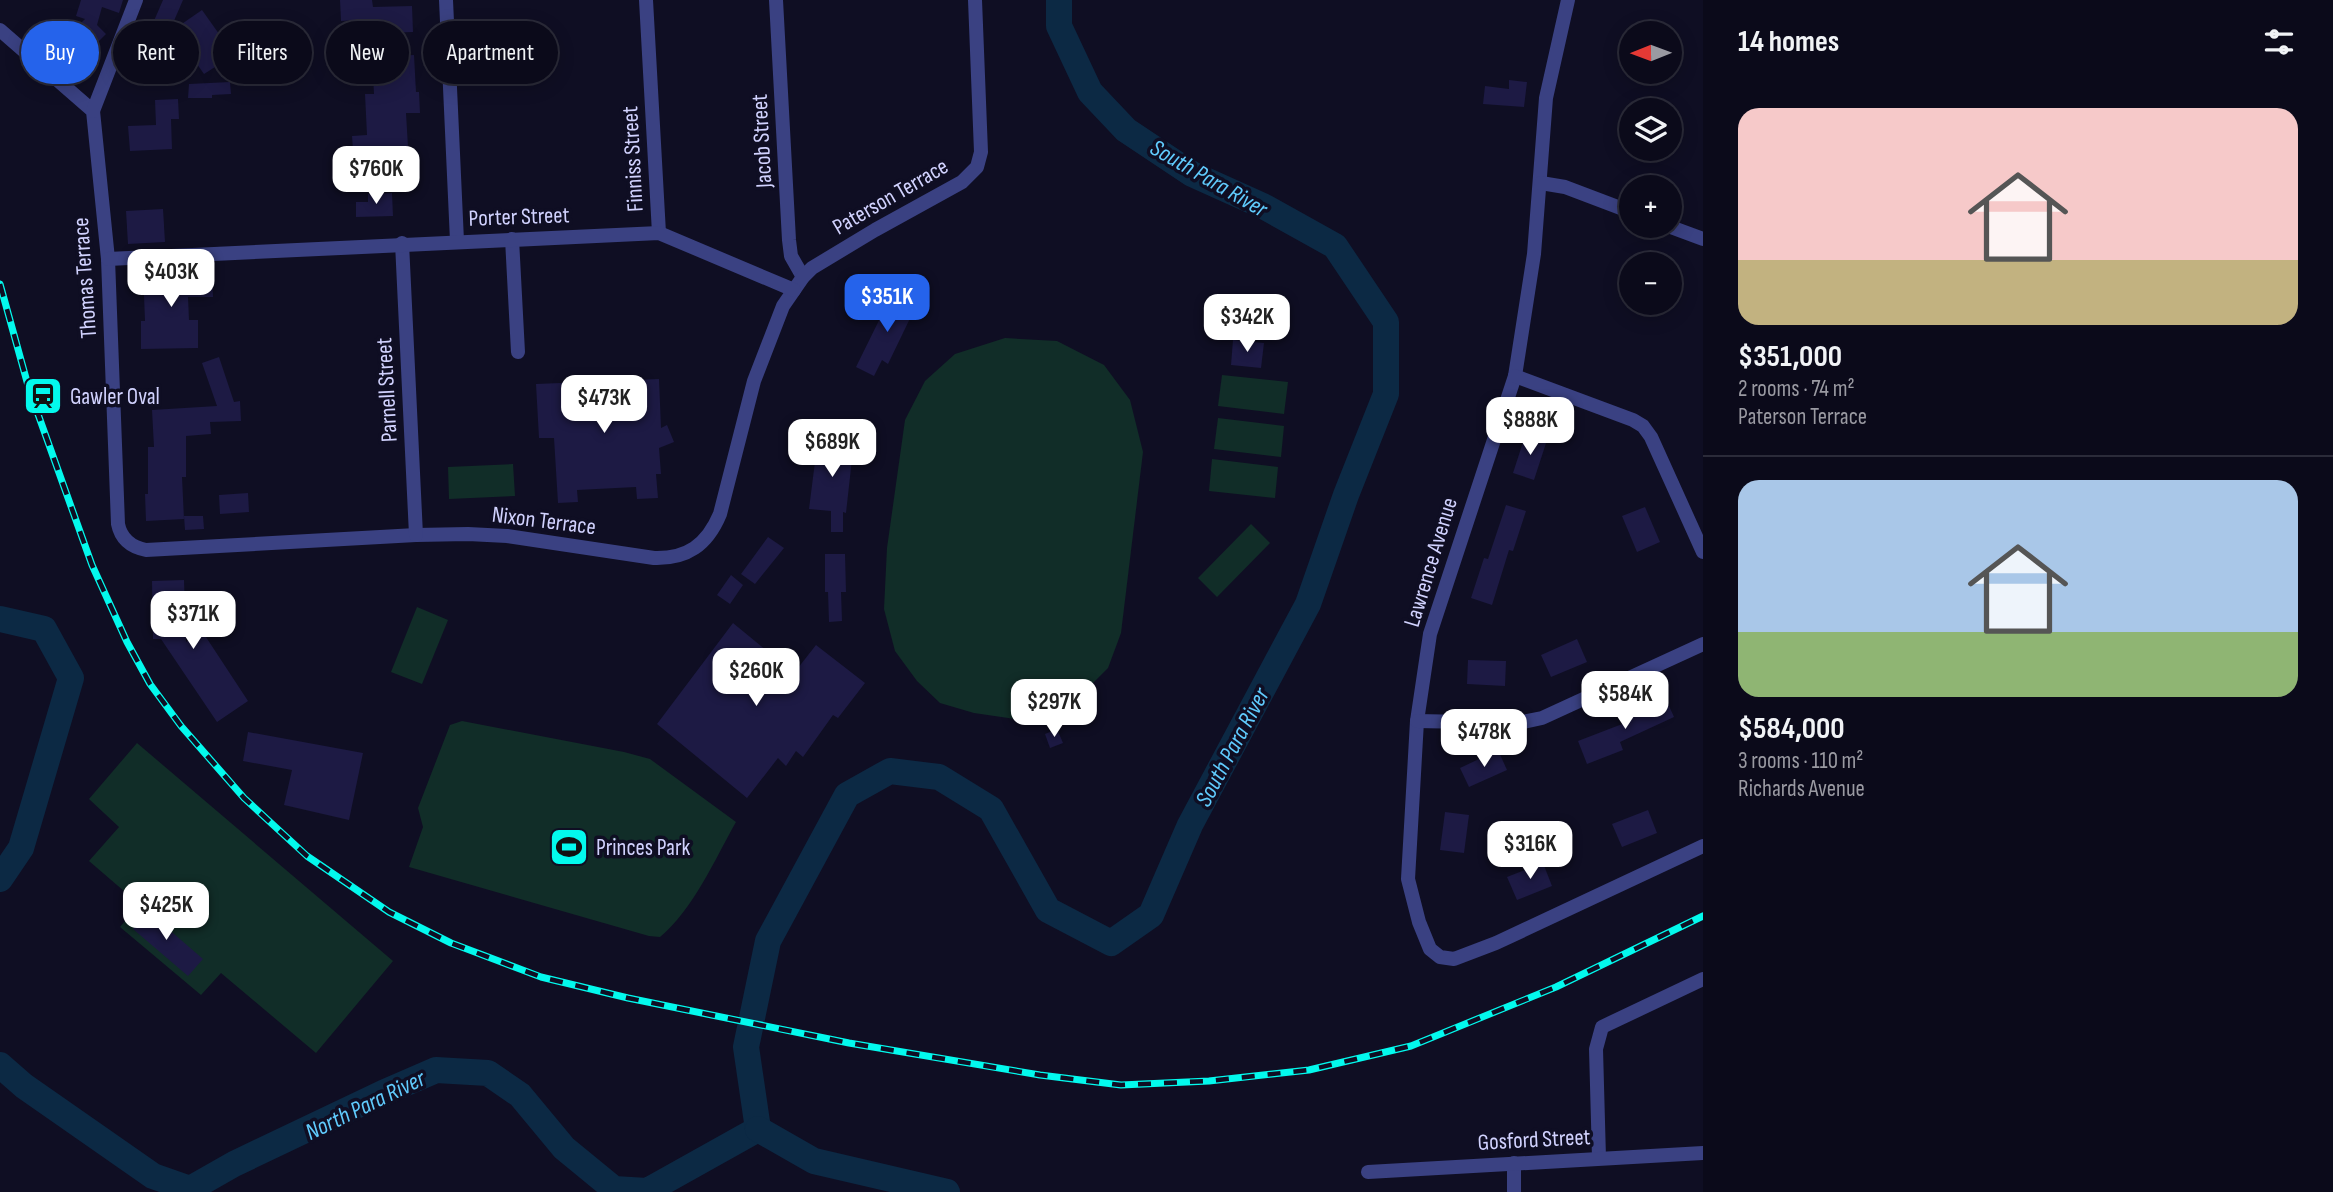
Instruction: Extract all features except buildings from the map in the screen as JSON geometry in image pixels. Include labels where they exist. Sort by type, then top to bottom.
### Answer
[{"type":"street","points":[[0,30],[93,111],[136,0]]},
{"type":"street","points":[[446,0],[457,241]]},
{"type":"street","name":"Finniss Street","points":[[646,0],[659,233]]},
{"type":"street","name":"Jacob Street","points":[[776,0],[789,240],[791,256],[803,277]]},
{"type":"street","name":"Paterson Terrace","points":[[794,290],[812,268],[962,183],[977,167],[981,152],[981,120],[975,0]]},
{"type":"street","name":"Lawrence Avenue","points":[[1568,0],[1546,98],[1534,254],[1515,376],[1430,634],[1417,721],[1408,879],[1419,922],[1430,948],[1440,957],[1454,959],[1496,943],[1703,846]]},
{"type":"street","name":"Thomas Terrace","points":[[93,111],[108,259],[118,524]]},
{"type":"street","points":[[1541,183],[1565,187],[1619,207]]},
{"type":"street","points":[[1682,231],[1703,239]]},
{"type":"street","name":"Porter Street","points":[[108,259],[402,243],[659,233],[794,290]]},
{"type":"street","points":[[512,239],[518,352]]},
{"type":"street","name":"Parnell Street","points":[[402,243],[416,535]]},
{"type":"street","name":"Nixon Terrace","points":[[118,524],[127,541],[146,550],[416,535],[507,536],[654,558],[670,558],[690,552],[712,531],[720,514],[754,381],[780,314],[794,290]]},
{"type":"street","points":[[1515,376],[1643,426],[1651,437],[1703,552]]},
{"type":"street","points":[[1417,721],[1518,723],[1542,718],[1703,644]]},
{"type":"street","points":[[1599,1158],[1596,1049],[1602,1027],[1703,979]]},
{"type":"street","name":"Gosford Street","points":[[1368,1172],[1703,1153]]},
{"type":"street","points":[[1514,1163],[1514,1192]]},
{"type":"green space","points":[[1005,338],[1057,341],[1104,365],[1130,400],[1143,452],[1121,633],[1108,668],[1082,694],[1051,713],[1015,719],[974,713],[940,703],[917,681],[895,651],[884,609],[887,548],[905,420],[925,381],[955,354]]},
{"type":"green space","points":[[1222,375],[1288,382],[1284,414],[1218,406]]},
{"type":"green space","points":[[1218,418],[1284,426],[1281,457],[1214,449]]},
{"type":"green space","points":[[1212,459],[1278,467],[1275,498],[1209,491]]},
{"type":"green space","points":[[513,464],[515,496],[449,499],[448,467]]},
{"type":"green space","points":[[1251,524],[1270,543],[1217,597],[1198,578]]},
{"type":"green space","points":[[417,607],[448,620],[422,684],[391,672]]},
{"type":"green space","name":"Princes Park","points":[[462,721],[650,759],[736,822],[693,899],[672,926],[660,937],[649,936],[409,867],[423,827],[418,808],[450,725]]},
{"type":"green space","points":[[137,743],[393,961],[316,1053],[221,973],[201,995],[120,927],[139,904],[89,861],[119,827],[89,799]]},
{"type":"waterway","name":"South Para River","points":[[758,1129],[746,1047],[768,941],[847,795],[890,771],[939,777],[991,809],[1048,910],[1111,943],[1151,915],[1190,825],[1308,604],[1346,495],[1386,394],[1386,322],[1335,246],[1263,206],[1192,174],[1126,130],[1090,92],[1059,26],[1059,0]]},
{"type":"waterway","name":"North Para River","points":[[0,619],[44,629],[71,678],[21,848],[0,879]]},
{"type":"waterway","name":"North Para River","points":[[0,1065],[24,1086],[153,1176],[190,1189],[234,1164],[436,1070],[488,1073],[520,1095],[564,1148],[614,1189],[647,1191],[758,1129]]},
{"type":"waterway","points":[[758,1129],[814,1161],[947,1192]]},
{"type":"railway","points":[[0,284],[29,389],[92,565],[127,642],[150,684],[181,726],[244,798],[307,856],[389,912],[451,943],[541,977],[628,998],[849,1043],[1040,1075],[1121,1085],[1209,1081],[1309,1070],[1411,1046],[1556,987],[1703,916]]},
{"type":"place","name":"Gawler Oval","points":[[43,396]]},
{"type":"place","name":"Princes Park","points":[[569,847]]}]
